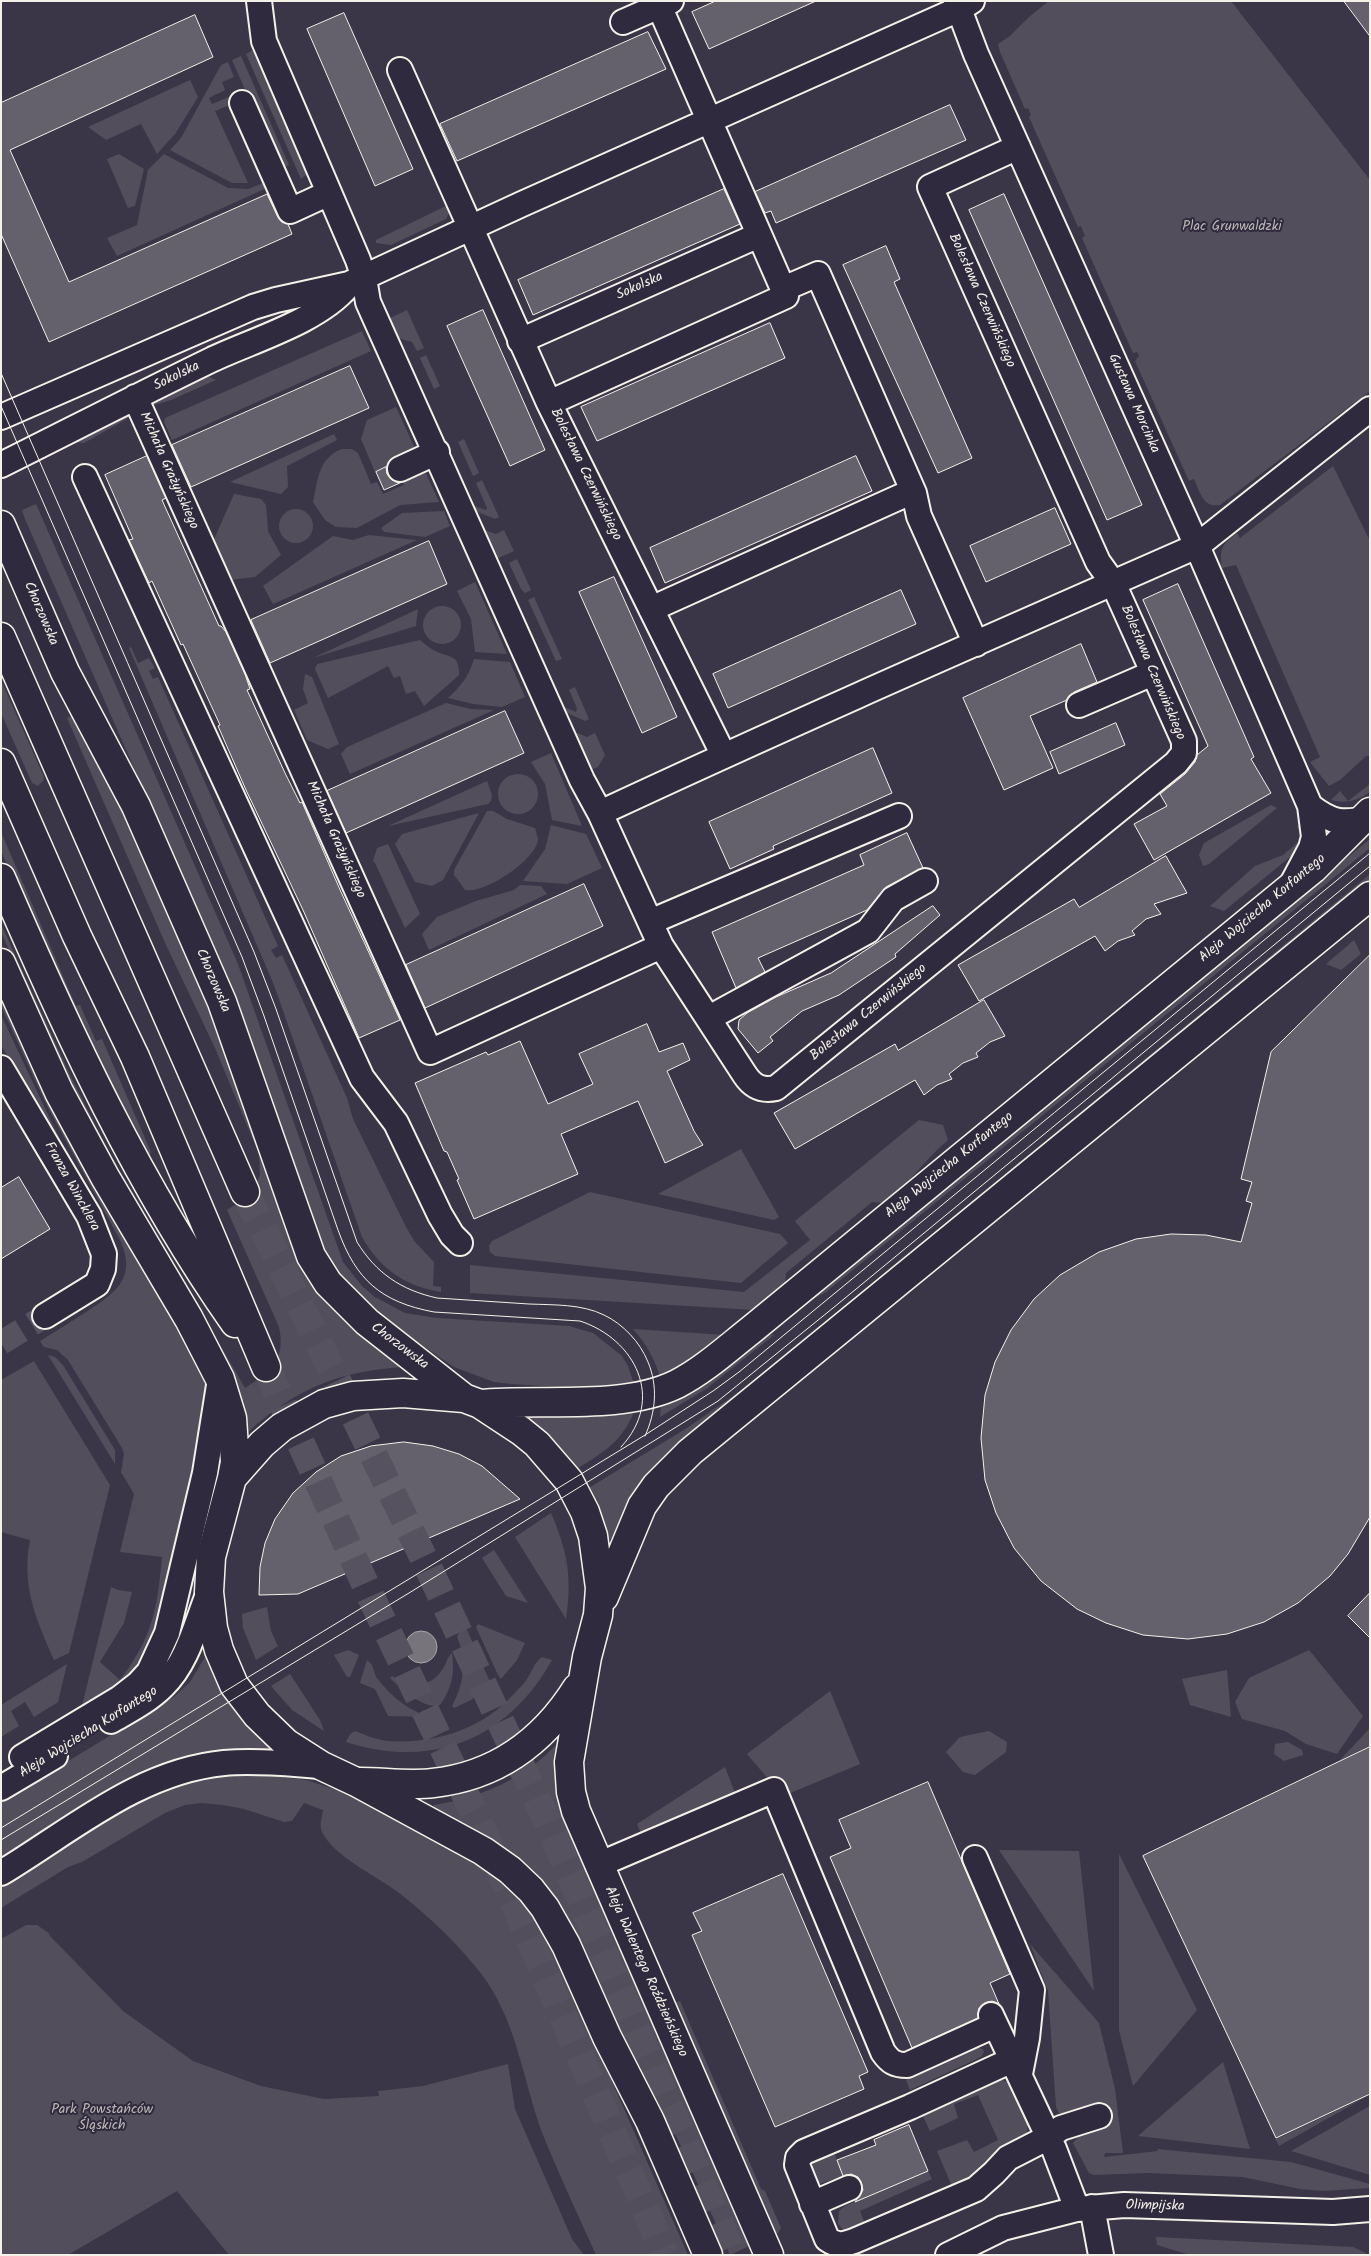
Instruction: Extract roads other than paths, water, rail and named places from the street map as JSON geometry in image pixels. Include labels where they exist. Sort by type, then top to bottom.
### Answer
[{"type":"main road","name":"Chorzowska","points":[[1,525],[65,672],[136,806],[222,1002],[311,1256],[328,1283],[367,1322],[472,1401],[537,1444],[551,1459],[575,1490],[593,1536],[600,1588],[598,1615]]},
{"type":"main road","points":[[1,637],[245,1192]]},
{"type":"main road","points":[[1,763],[77,936],[136,1057],[266,1367],[206,1282],[118,1128],[62,1017],[1,878]]},
{"type":"main road","name":"Aleja Wojciecha Korfantego","points":[[232,1478],[262,1444],[282,1427],[324,1404],[352,1396],[403,1394],[472,1401],[618,1399],[642,1396],[675,1385],[693,1374],[751,1330],[1290,888],[1313,869],[1367,817]]},
{"type":"main road","points":[[598,1615],[611,1578],[642,1506],[674,1468],[735,1414],[1370,896]]},
{"type":"main road","points":[[1,963],[59,1092],[105,1177],[189,1320],[220,1378],[232,1418],[235,1462],[212,1557],[209,1592],[213,1628],[219,1650],[240,1694],[270,1730],[286,1742],[322,1766],[356,1782],[483,1851],[510,1870],[530,1890],[545,1908],[557,1927],[607,2037],[650,2121],[708,2255]]},
{"type":"main road","name":"Aleja Walentego Roździeńskiego","points":[[598,1615],[583,1679],[571,1749],[569,1774],[576,1811],[769,2255]]},
{"type":"main road","points":[[356,1782],[430,1783],[456,1780],[496,1765],[526,1747],[551,1725],[562,1712],[583,1679]]},
{"type":"street","points":[[259,1],[264,41],[329,192],[357,281],[437,452],[582,780],[600,813],[1196,546],[1370,410]]},
{"type":"street","points":[[549,403],[786,296],[710,121],[662,3],[623,22]]},
{"type":"street","name":"Sokolska","points":[[1,417],[253,307],[357,281],[962,4]]},
{"type":"street","name":"Gustawa Morcinka","points":[[962,4],[976,54],[1310,806],[1314,837],[1311,848],[1290,888]]},
{"type":"street","points":[[400,70],[520,341]]},
{"type":"street","points":[[242,103],[290,211],[329,192]]},
{"type":"street","name":"Bolesława Czerwińskiego","points":[[600,813],[661,946],[749,1081],[758,1088],[768,1090],[776,1088],[1176,764],[1184,753],[1184,741],[1113,583],[1098,562],[930,187],[1018,148]]},
{"type":"street","name":"Sokolska","points":[[520,341],[759,235]]},
{"type":"street","points":[[783,290],[818,274],[913,491],[919,516],[976,644]]},
{"type":"street","name":"Sokolska","points":[[1,465],[135,397],[301,320],[338,298],[357,281]]},
{"type":"street","name":"Bolesława Czerwińskiego","points":[[520,341],[724,756]]},
{"type":"street","name":"Michała Grażyńskiego","points":[[135,397],[430,1052],[661,946]]},
{"type":"street","points":[[400,469],[437,452]]},
{"type":"street","points":[[85,477],[362,1078],[396,1123],[440,1216],[452,1236],[460,1243]]},
{"type":"street","points":[[651,609],[913,491]]},
{"type":"street","points":[[1079,705],[1153,672]]},
{"type":"street","points":[[1310,806],[1325,818],[1343,822],[1367,817]]},
{"type":"street","points":[[650,922],[899,816]]},
{"type":"street","points":[[708,1018],[868,931],[893,899],[925,881]]},
{"type":"street","name":"Franza Wincklera","points":[[1,1068],[89,1216],[104,1254],[104,1269],[97,1284],[45,1316]]},
{"type":"street","points":[[22,1757],[120,1698],[138,1684],[149,1672],[159,1655],[168,1633],[205,1473],[220,1378]]},
{"type":"street","name":"Aleja Wojciecha Korfantego","points":[[1,1788],[140,1704],[162,1688],[176,1670],[185,1653],[209,1592]]},
{"type":"street","points":[[1,1873],[144,1784],[172,1774],[222,1763],[249,1761],[322,1766]]},
{"type":"street","points":[[598,1865],[774,1790],[880,2042],[890,2061],[898,2065],[907,2065],[993,2020],[1084,2208],[1101,2255]]},
{"type":"street","points":[[976,1858],[1032,1990],[1027,2038],[1016,2067],[910,2107],[804,2152],[798,2158],[797,2165],[827,2238],[833,2243],[841,2245],[976,2189],[1008,2158],[1049,2137],[1062,2128],[1099,2116]]},
{"type":"street","points":[[812,2204],[849,2188]]},
{"type":"street","name":"Olimpijska","points":[[948,2255],[1003,2228],[1084,2208],[1124,2205],[1333,2212],[1370,2209]]},
{"type":"tunnel","points":[[245,1192],[428,1567],[548,1823],[733,2255]]},
{"type":"tunnel","points":[[1,1343],[45,1316]]},
{"type":"tunnel","points":[[266,1367],[372,1599],[488,1842],[665,2255]]},
{"type":"tram line","points":[[1,373],[254,952],[276,1009],[357,1242],[372,1263],[391,1279],[424,1295],[437,1298],[577,1307],[595,1311],[618,1323],[640,1347],[651,1371],[654,1399],[652,1418],[645,1436]]},
{"type":"tram line","points":[[1,406],[242,957],[338,1230],[353,1262],[362,1275],[385,1295],[415,1308],[434,1312],[580,1321],[599,1330],[616,1342],[629,1356],[638,1373],[642,1391],[641,1410],[634,1429],[621,1447]]},
{"type":"tram line","points":[[1,1828],[645,1435],[713,1391],[739,1372],[1370,853]]},
{"type":"tram line","points":[[1,1840],[409,1593],[718,1401],[1370,866]]},
{"type":"park label","name":"Plac Grunwaldzki","points":[[1232,228]]},
{"type":"park label","name":"Park Powstańców Śląskich","points":[[102,2120]]}]
